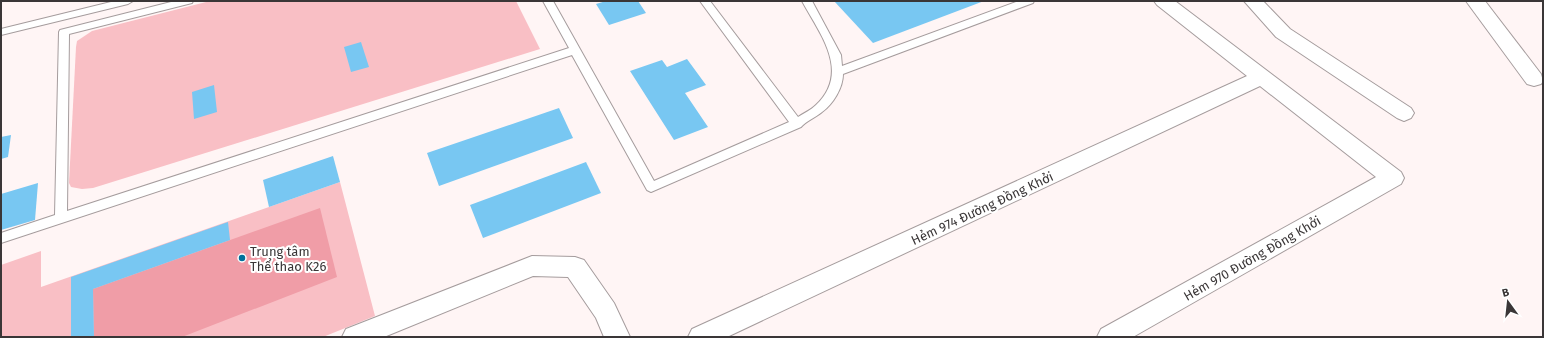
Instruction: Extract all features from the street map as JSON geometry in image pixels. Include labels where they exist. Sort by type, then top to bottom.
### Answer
[{"type":"street","points":[[1162,1],[1262,77]]},
{"type":"street","points":[[1253,1],[1283,33],[1404,113]]},
{"type":"street","points":[[1475,1],[1534,79]]},
{"type":"street","name":"Hẻm 970 Đường Đồng Khởi","points":[[1127,334],[1393,178],[1262,77]]},
{"type":"street","name":"Hẻm 974 Đường Đồng Khởi","points":[[701,337],[1262,77]]},
{"type":"street","points":[[355,337],[532,266],[575,266],[605,311],[617,337]]},
{"type":"lane","points":[[1,32],[128,1]]},
{"type":"lane","points":[[61,219],[64,32],[188,1]]},
{"type":"lane","points":[[548,1],[651,187],[797,124],[819,109],[835,87],[838,72],[836,55],[807,1]]},
{"type":"lane","points":[[705,1],[797,124]]},
{"type":"lane","points":[[838,72],[1029,1]]},
{"type":"lane","points":[[1,238],[575,50]]},
{"type":"shaded area","points":[[210,1],[516,1],[540,49],[93,188],[82,189],[71,187],[69,183],[77,41],[92,31]]},
{"type":"shaded area","name":"Trung tâm Thể thao K26","points":[[340,182],[375,316],[323,337],[1,337],[1,265],[41,251],[41,287]]},
{"type":"shaded area","points":[[320,208],[337,277],[182,337],[94,337],[93,289]]},
{"type":"building","points":[[606,1],[638,1],[646,13],[609,25],[596,4]]},
{"type":"building","points":[[834,1],[984,1],[873,43]]},
{"type":"building","points":[[361,42],[369,67],[351,72],[344,47]]},
{"type":"building","points":[[687,59],[706,85],[685,93],[708,127],[674,140],[630,71],[662,60],[667,67]]},
{"type":"building","points":[[214,85],[217,112],[194,119],[192,92]]},
{"type":"building","points":[[559,108],[573,138],[439,186],[427,153]]},
{"type":"building","points":[[11,135],[8,157],[1,159],[1,137]]},
{"type":"building","points":[[333,156],[340,182],[269,207],[263,180]]},
{"type":"building","points":[[586,162],[601,193],[483,238],[470,205]]},
{"type":"building","points":[[38,183],[35,220],[1,230],[1,194]]},
{"type":"building","points":[[228,222],[230,240],[93,289],[94,337],[71,337],[71,277]]},
{"type":"place","name":"Trung tâm Thể thao K26","points":[[242,258]]}]
